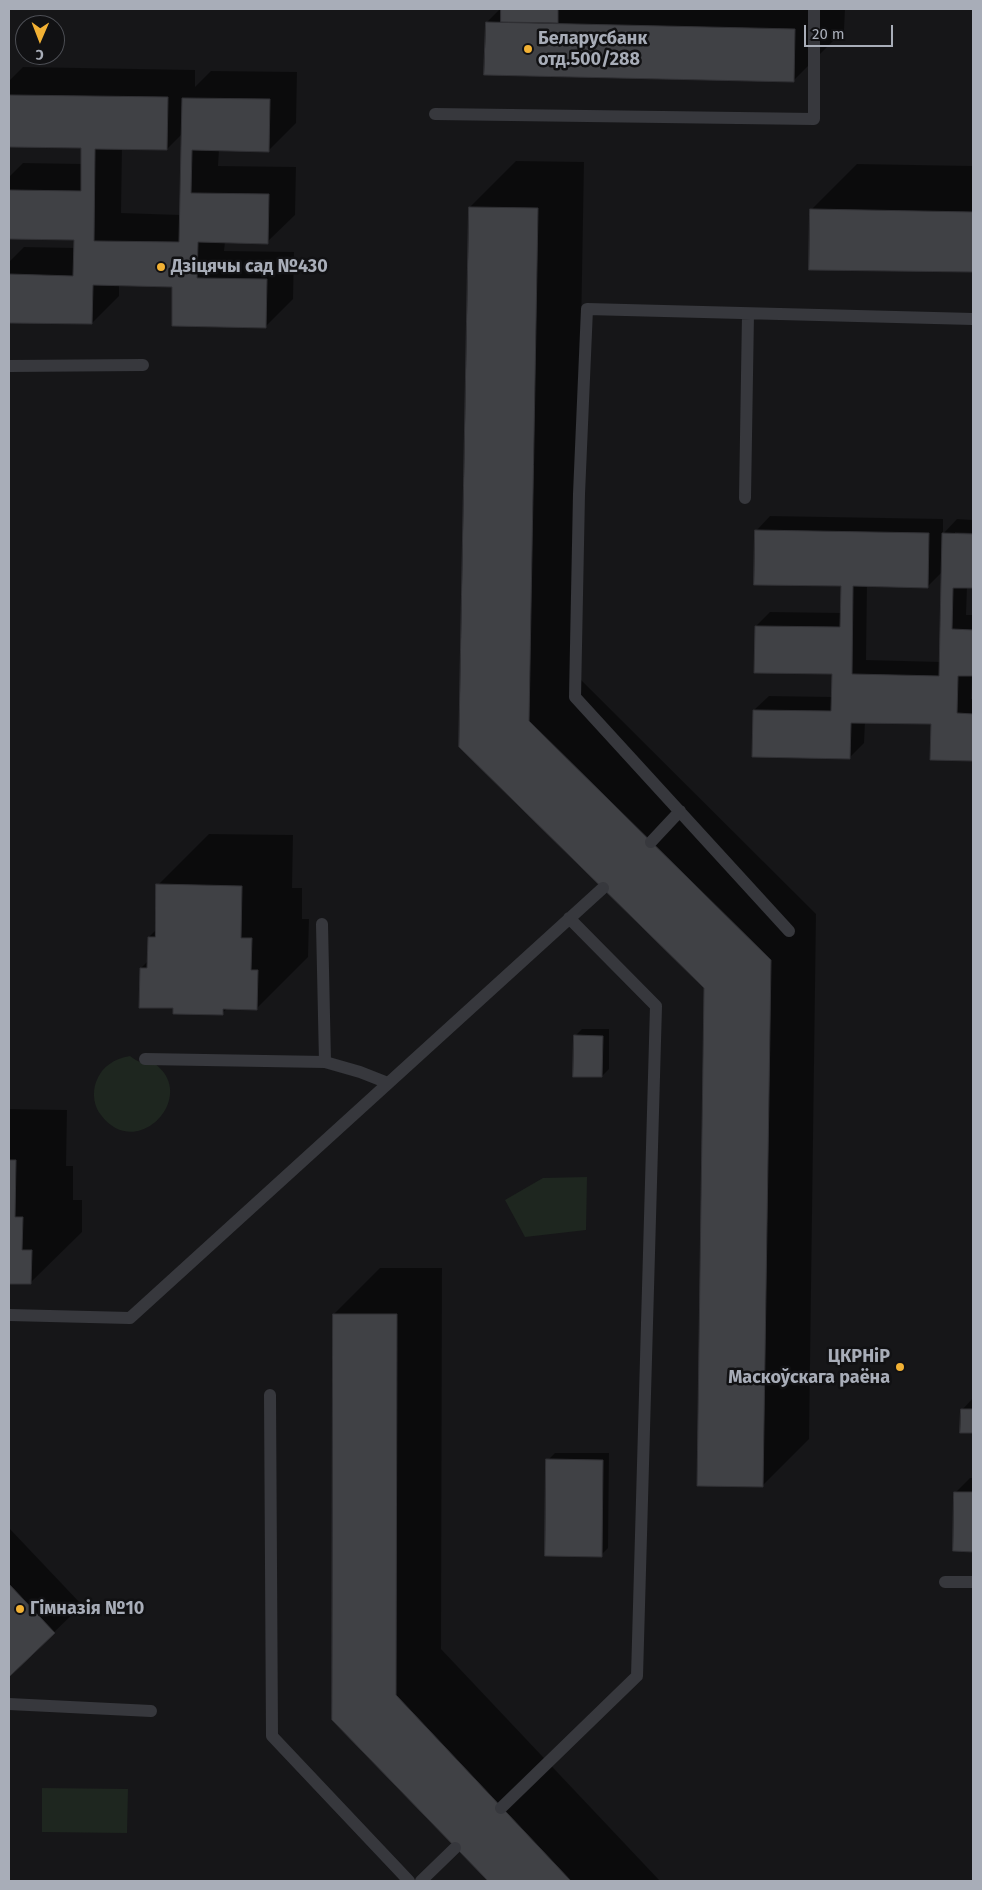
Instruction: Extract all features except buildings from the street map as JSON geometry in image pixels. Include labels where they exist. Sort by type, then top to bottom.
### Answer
[{"type":"lane","points":[[435,114],[814,119],[814,9]]},
{"type":"lane","points":[[790,931],[575,697],[579,494],[587,309],[973,319]]},
{"type":"lane","points":[[745,498],[748,314]]},
{"type":"lane","points":[[9,366],[143,365]]},
{"type":"lane","points":[[651,842],[680,811]]},
{"type":"lane","points":[[9,1315],[130,1318],[603,888]]},
{"type":"lane","points":[[501,1808],[637,1676],[656,1006],[569,918]]},
{"type":"lane","points":[[322,924],[325,1062]]},
{"type":"lane","points":[[145,1059],[325,1062],[360,1072],[388,1083]]},
{"type":"lane","points":[[270,1395],[272,1736],[409,1881]]},
{"type":"lane","points":[[945,1582],[973,1582]]},
{"type":"lane","points":[[9,1704],[151,1711]]},
{"type":"lane","points":[[421,1881],[455,1848]]},
{"type":"shaded area","points":[[130,1056],[140,1062],[155,1064],[167,1077],[170,1092],[167,1107],[158,1120],[146,1128],[131,1132],[115,1128],[101,1115],[95,1104],[94,1095],[96,1082],[105,1068],[114,1061]]},
{"type":"shaded area","points":[[587,1177],[586,1230],[525,1237],[505,1200],[543,1178]]},
{"type":"shaded area","points":[[42,1788],[128,1789],[127,1833],[42,1832]]},
{"type":"place","name":"Беларусбанк отд.500/288","points":[[528,49]]},
{"type":"place","name":"Дзіцячы сад №430","points":[[161,267]]},
{"type":"place","name":"ЦКРНіР Маскоўскага раёна","points":[[900,1367]]},
{"type":"place","name":"Гімназія №10","points":[[20,1609]]}]
